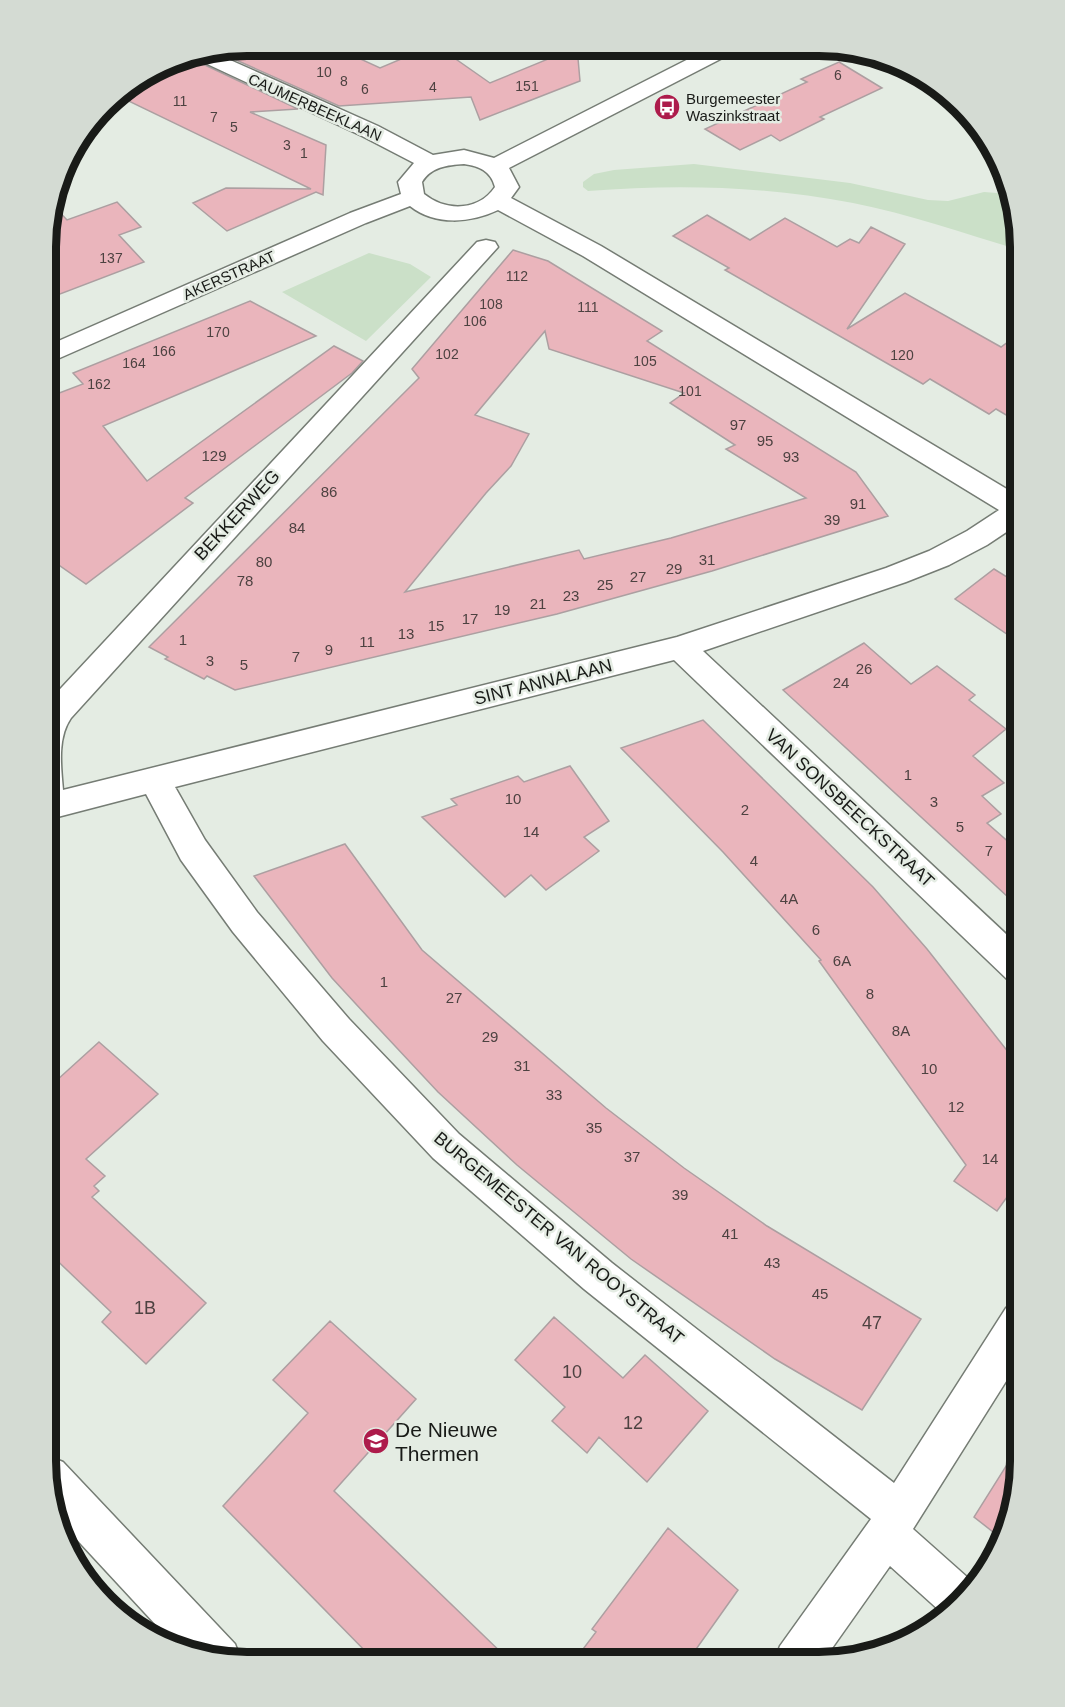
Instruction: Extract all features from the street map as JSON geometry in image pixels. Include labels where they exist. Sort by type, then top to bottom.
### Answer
[{"type":"street","points":[[695,55],[702,60]]},
{"type":"street","points":[[495,166],[712,55]]},
{"type":"street","name":"CAUMERBEEKLAAN","points":[[210,59],[370,131],[431,163]]},
{"type":"street","points":[[464,157],[495,166],[504,175],[507,187],[498,201],[482,210],[453,213],[431,209],[413,197],[410,190],[412,177],[431,163],[464,157]]},
{"type":"street","name":"AKERSTRAAT","points":[[55,352],[358,218],[413,197]]},
{"type":"street","points":[[498,201],[592,251],[1010,504]]},
{"type":"street","name":"BEKKERWEG","points":[[55,720],[63,706],[486,247]]},
{"type":"street","name":"SINT ANNALAAN","points":[[55,805],[680,647],[896,575],[939,558],[1010,516]]},
{"type":"street","name":"VAN SONSBEECKSTRAAT","points":[[680,647],[1009,959]]},
{"type":"street","name":"BURGEMEESTER VAN ROOYSTRAAT","points":[[154,779],[193,850],[245,922],[336,1030],[447,1146],[891,1523],[956,1594]]},
{"type":"street","points":[[803,1652],[891,1523],[1009,1339]]},
{"type":"street","points":[[57,1487],[207,1647]]},
{"type":"green space","points":[[694,164],[850,183],[928,200],[948,201],[984,192],[1001,193],[1008,221],[1010,247],[895,213],[820,197],[721,188],[588,191],[583,187],[583,182],[594,174],[614,170]]},
{"type":"green space","points":[[369,253],[410,264],[431,277],[366,341],[282,292]]},
{"type":"building","points":[[352,55],[380,68],[411,55],[450,55],[490,83],[558,55],[578,55],[580,81],[480,120],[471,97],[339,106],[228,56]]},
{"type":"building","points":[[199,62],[298,109],[250,112],[326,145],[323,195],[316,192],[227,231],[193,203],[226,188],[311,189],[125,99],[151,81],[173,70]]},
{"type":"building","points":[[839,62],[882,88],[820,117],[824,119],[780,141],[771,135],[740,150],[705,129],[807,82],[801,79]]},
{"type":"building","points":[[117,202],[141,227],[119,235],[144,262],[55,296],[55,246],[59,211],[67,220]]},
{"type":"building","points":[[707,215],[750,240],[785,218],[837,247],[850,239],[859,243],[871,227],[905,244],[847,329],[905,293],[1001,347],[1010,340],[1010,417],[996,409],[989,414],[930,379],[923,384],[725,270],[729,268],[673,236]]},
{"type":"building","points":[[513,250],[548,261],[662,331],[647,341],[856,472],[888,516],[712,571],[557,614],[235,690],[207,676],[204,679],[165,659],[168,657],[149,647],[419,378],[412,369]],"holes":[[[545,331],[549,349],[684,393],[670,403],[735,445],[726,449],[806,498],[671,538],[584,559],[579,550],[405,592],[511,466],[529,434],[475,415]]]},
{"type":"building","points":[[250,301],[316,336],[103,426],[147,481],[334,346],[363,361],[352,373],[185,498],[193,503],[86,584],[55,562],[55,395],[83,384],[73,373]]},
{"type":"building","points":[[994,569],[1010,579],[1010,636],[955,599]]},
{"type":"building","points":[[864,643],[911,684],[937,666],[975,695],[969,700],[1006,729],[973,756],[1004,783],[982,796],[1001,814],[987,823],[1010,843],[1009,898],[783,690]]},
{"type":"building","points":[[703,720],[873,887],[927,949],[1009,1053],[1009,1194],[997,1211],[954,1181],[966,1165],[819,961],[821,960],[723,852],[621,748]]},
{"type":"building","points":[[570,766],[609,821],[584,837],[599,851],[546,890],[531,875],[505,897],[422,817],[457,805],[451,799],[518,776],[524,782]]},
{"type":"building","points":[[345,844],[422,950],[606,1108],[684,1168],[767,1226],[921,1319],[862,1410],[775,1359],[631,1259],[517,1165],[438,1092],[332,978],[254,876]]},
{"type":"building","points":[[99,1042],[158,1094],[86,1159],[105,1176],[94,1186],[99,1191],[92,1197],[206,1303],[146,1364],[102,1322],[111,1312],[55,1259],[55,1082]]},
{"type":"building","points":[[554,1317],[623,1378],[645,1355],[708,1411],[647,1482],[599,1437],[587,1453],[552,1421],[565,1407],[515,1360]]},
{"type":"building","points":[[330,1321],[416,1399],[334,1491],[501,1652],[366,1652],[223,1506],[308,1413],[273,1380]]},
{"type":"building","points":[[1009,1461],[1006,1498],[995,1533],[974,1517]]},
{"type":"building","points":[[668,1528],[738,1590],[694,1652],[581,1652],[596,1632],[592,1629]]},
{"type":"place","name":"Burgemeester Waszinkstraat","points":[[667,107]]},
{"type":"place","name":"De Nieuwe Thermen","points":[[376,1441]]}]
